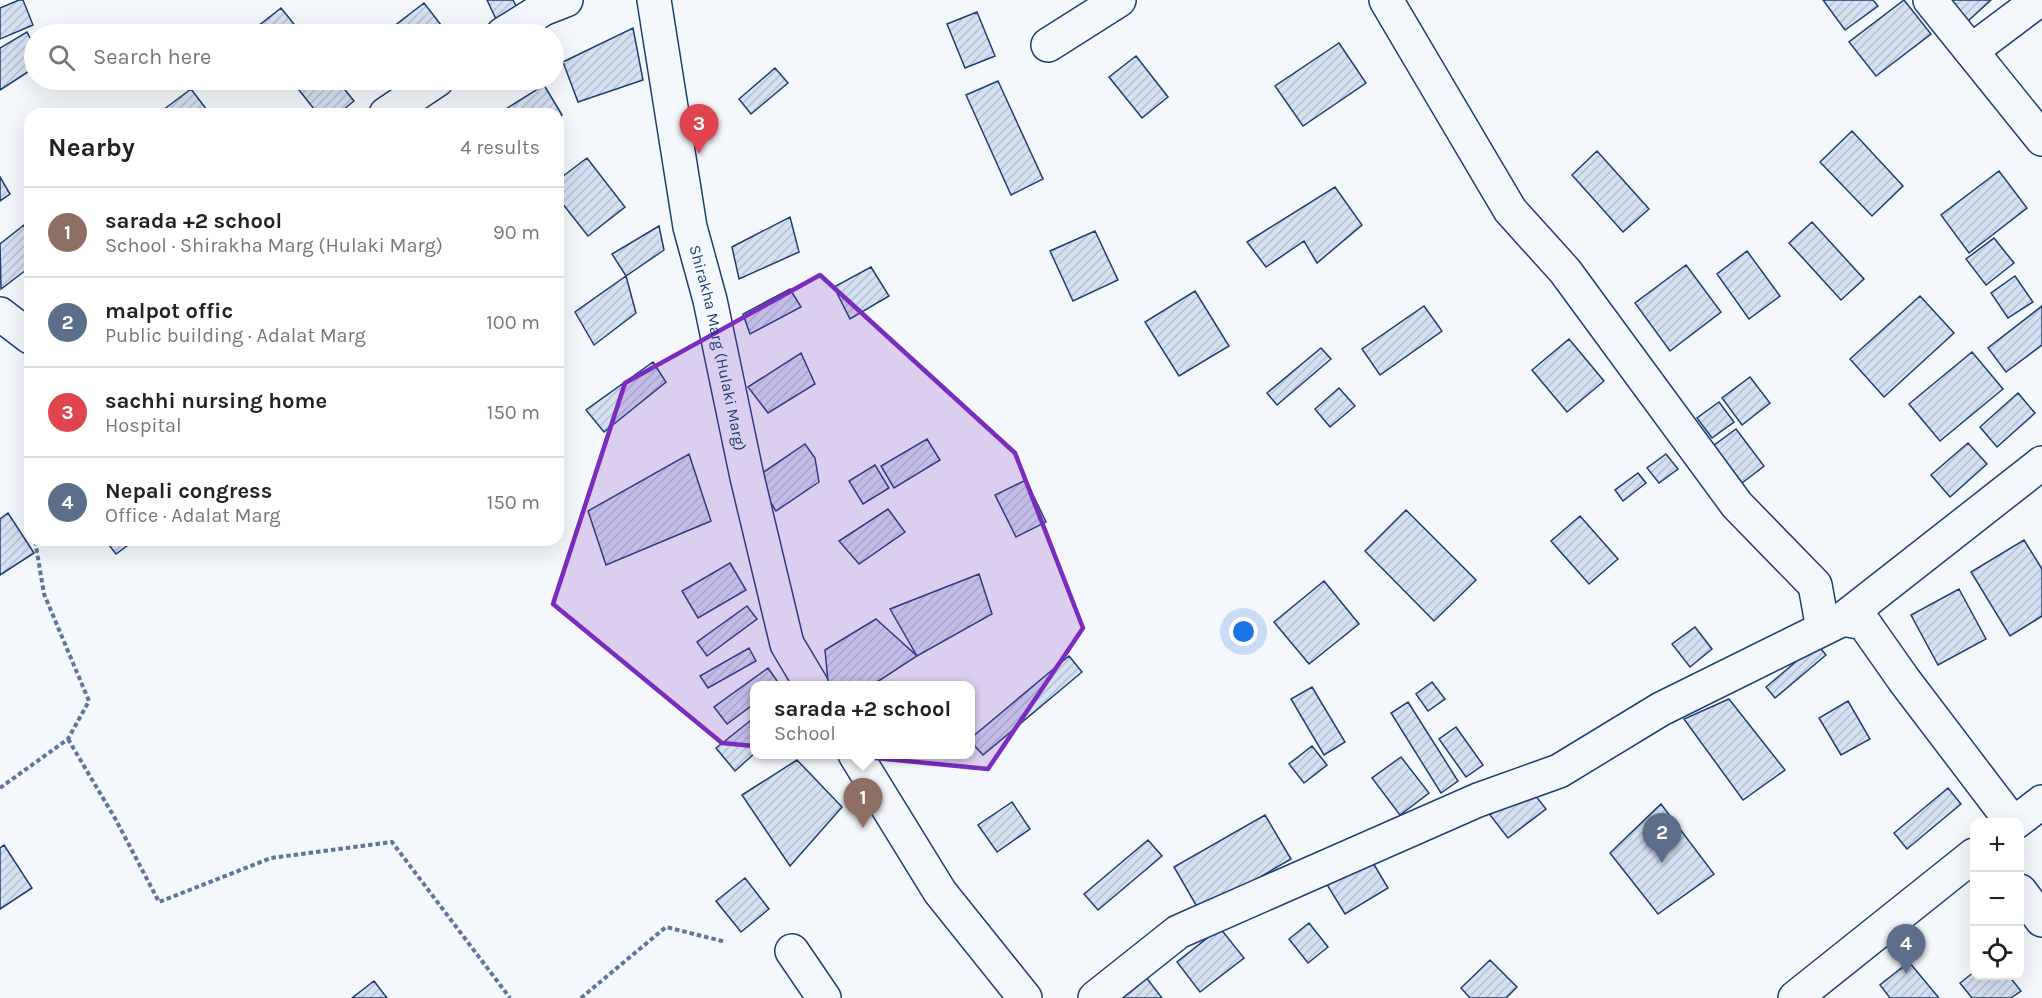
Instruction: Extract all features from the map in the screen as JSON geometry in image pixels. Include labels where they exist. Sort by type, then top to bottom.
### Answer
[{"type":"street","points":[[519,24],[543,9],[566,0]]},
{"type":"street","name":"Shirakha Marg (Hulaki Marg)","points":[[654,0],[690,227],[710,300],[747,477],[787,644],[809,681]]},
{"type":"street","points":[[1048,45],[1119,0]]},
{"type":"street","points":[[1386,0],[1510,210],[1564,272],[1737,506],[1815,585],[1833,624]]},
{"type":"street","points":[[1930,0],[2042,139]]},
{"type":"street","points":[[1971,51],[2039,0]]},
{"type":"street","points":[[395,108],[422,90]]},
{"type":"street","points":[[0,314],[24,332]]},
{"type":"street","points":[[1095,998],[1178,932],[1478,800],[1559,771],[1661,709],[1833,624],[2042,463]]},
{"type":"street","points":[[1833,624],[1864,623],[1904,680],[2011,818]]},
{"type":"street","points":[[858,759],[940,892],[1025,998]]},
{"type":"street","points":[[2020,818],[2042,802]]},
{"type":"street","points":[[1795,998],[1970,858]]},
{"type":"street","points":[[2024,897],[2042,920]]},
{"type":"street","points":[[792,951],[824,998]]},
{"type":"path","points":[[0,788],[68,739],[89,700],[44,594],[36,546]]},
{"type":"path","points":[[68,739],[116,820],[159,902],[271,858],[392,842],[510,998]]},
{"type":"path","points":[[581,998],[666,927],[726,942]]},
{"type":"highlighted area","points":[[820,275],[1015,453],[1083,628],[988,769],[722,743],[553,604],[625,383]]},
{"type":"building","points":[[23,0],[33,24],[24,24],[24,29],[0,39],[0,8]]},
{"type":"building","points":[[487,0],[513,0],[517,8],[496,19]]},
{"type":"building","points":[[1823,0],[1873,0],[1878,6],[1845,30]]},
{"type":"building","points":[[1904,0],[1931,34],[1876,76],[1849,42]]},
{"type":"building","points":[[1946,0],[1991,0],[1967,22]]},
{"type":"building","points":[[424,3],[440,24],[397,24]]},
{"type":"building","points":[[281,8],[294,24],[261,24]]},
{"type":"building","points":[[977,12],[995,56],[965,68],[947,24]]},
{"type":"building","points":[[633,28],[643,80],[578,102],[564,62]]},
{"type":"building","points":[[24,34],[24,74],[0,90],[0,48]]},
{"type":"building","points":[[1339,43],[1366,83],[1303,126],[1275,86]]},
{"type":"building","points":[[1136,56],[1168,97],[1142,118],[1109,77]]},
{"type":"building","points":[[775,68],[788,83],[751,114],[739,99]]},
{"type":"building","points":[[998,81],[1043,179],[1011,195],[966,95]]},
{"type":"building","points":[[192,90],[205,108],[166,108]]},
{"type":"building","points":[[299,90],[345,90],[354,101],[345,108],[313,108]]},
{"type":"building","points":[[536,90],[547,90],[558,108],[508,108]]},
{"type":"building","points":[[1852,131],[1903,186],[1872,216],[1820,162]]},
{"type":"building","points":[[1597,151],[1649,209],[1623,232],[1572,175]]},
{"type":"building","points":[[587,158],[625,207],[588,236],[564,206],[564,175]]},
{"type":"building","points":[[1999,171],[2027,208],[1969,253],[1941,215]]},
{"type":"building","points":[[0,177],[10,194],[0,201]]},
{"type":"building","points":[[1335,187],[1362,225],[1317,263],[1304,241],[1266,267],[1247,242]]},
{"type":"building","points":[[790,217],[799,252],[739,279],[732,247]]},
{"type":"building","points":[[1812,222],[1864,279],[1841,300],[1789,243]]},
{"type":"building","points":[[24,225],[24,272],[1,289],[0,244]]},
{"type":"building","points":[[659,226],[664,250],[626,276],[612,254]]},
{"type":"building","points":[[1095,231],[1118,280],[1073,301],[1050,251]]},
{"type":"building","points":[[1994,238],[2014,263],[1986,285],[1966,259]]},
{"type":"building","points":[[1747,251],[1780,296],[1749,319],[1717,274]]},
{"type":"building","points":[[1686,265],[1721,312],[1670,351],[1635,303]]},
{"type":"building","points":[[871,267],[889,296],[850,319],[834,287]]},
{"type":"building","points":[[626,276],[636,313],[594,345],[575,312]]},
{"type":"building","points":[[2015,276],[2033,302],[2008,318],[1991,293]]},
{"type":"building","points":[[790,289],[801,307],[750,334],[743,314]]},
{"type":"building","points":[[1195,291],[1229,346],[1179,376],[1145,322]]},
{"type":"building","points":[[1920,296],[1954,333],[1884,397],[1850,359]]},
{"type":"building","points":[[1424,306],[1442,331],[1380,375],[1362,349]]},
{"type":"building","points":[[2042,306],[2042,345],[2006,372],[1988,348]]},
{"type":"building","points":[[1569,339],[1604,381],[1567,412],[1532,370]]},
{"type":"building","points":[[1321,348],[1331,359],[1277,405],[1267,393]]},
{"type":"building","points":[[1972,352],[2003,389],[1940,441],[1909,404]]},
{"type":"building","points":[[801,353],[815,384],[768,413],[748,387]]},
{"type":"building","points":[[653,362],[666,382],[604,432],[586,410]]},
{"type":"building","points":[[1750,377],[1770,403],[1742,425],[1722,398]]},
{"type":"building","points":[[1339,388],[1355,406],[1330,427],[1315,409]]},
{"type":"building","points":[[2018,393],[2035,413],[1997,447],[1980,427]]},
{"type":"building","points":[[1719,402],[1734,422],[1712,438],[1697,418]]},
{"type":"building","points":[[1736,429],[1764,466],[1742,483],[1713,446]]},
{"type":"building","points":[[927,439],[940,460],[894,488],[881,466]]},
{"type":"building","points":[[1968,443],[1987,464],[1950,497],[1931,475]]},
{"type":"building","points":[[805,444],[815,458],[819,482],[776,511],[755,478]]},
{"type":"building","points":[[689,454],[711,521],[606,565],[588,511]]},
{"type":"building","points":[[1666,454],[1678,469],[1659,483],[1647,468]]},
{"type":"building","points":[[875,465],[889,488],[863,504],[849,481]]},
{"type":"building","points":[[1638,473],[1646,483],[1623,501],[1615,490]]},
{"type":"building","points":[[1026,480],[1046,522],[1016,537],[995,495]]},
{"type":"building","points":[[888,509],[905,532],[859,564],[839,541]]},
{"type":"building","points":[[1406,510],[1476,580],[1434,621],[1365,551]]},
{"type":"building","points":[[8,513],[24,538],[24,546],[29,546],[34,553],[0,575],[0,519]]},
{"type":"building","points":[[1580,516],[1618,559],[1589,584],[1551,541]]},
{"type":"building","points":[[2024,540],[2042,569],[2042,616],[2010,636],[1971,572]]},
{"type":"building","points":[[110,546],[127,546],[116,554]]},
{"type":"building","points":[[730,563],[746,590],[698,618],[682,591]]},
{"type":"building","points":[[979,574],[992,614],[917,656],[890,609]]},
{"type":"building","points":[[1324,581],[1359,624],[1309,664],[1274,622]]},
{"type":"building","points":[[1959,589],[1986,639],[1938,665],[1911,615]]},
{"type":"building","points":[[747,606],[757,619],[707,656],[697,642]]},
{"type":"building","points":[[876,619],[917,656],[879,681],[828,681],[825,650]]},
{"type":"building","points":[[1695,627],[1712,649],[1690,667],[1672,644]]},
{"type":"building","points":[[1817,644],[1826,655],[1775,698],[1766,687]]},
{"type":"building","points":[[749,648],[756,661],[708,688],[700,676]]},
{"type":"building","points":[[1069,656],[1082,672],[983,755],[975,746],[975,735]]},
{"type":"building","points":[[768,668],[777,681],[750,681]]},
{"type":"building","points":[[750,681],[750,707],[727,724],[714,707]]},
{"type":"building","points":[[1432,682],[1445,699],[1428,711],[1416,694]]},
{"type":"building","points":[[1312,687],[1345,742],[1324,755],[1291,699]]},
{"type":"building","points":[[1729,699],[1785,770],[1743,800],[1684,719]]},
{"type":"building","points":[[1848,701],[1870,739],[1841,755],[1819,718]]},
{"type":"building","points":[[1408,702],[1458,781],[1441,793],[1391,713]]},
{"type":"building","points":[[750,721],[750,758],[735,771],[716,748]]},
{"type":"building","points":[[1456,727],[1483,765],[1466,777],[1439,739]]},
{"type":"building","points":[[1312,746],[1327,765],[1304,783],[1289,764]]},
{"type":"building","points":[[1401,757],[1429,793],[1400,815],[1372,778]]},
{"type":"building","points":[[797,760],[842,807],[790,866],[742,795]]},
{"type":"building","points":[[1528,786],[1546,809],[1508,838],[1490,815]]},
{"type":"building","points":[[1948,788],[1961,804],[1907,849],[1894,833]]},
{"type":"building","points":[[1012,802],[1030,829],[997,852],[978,825]]},
{"type":"building","points":[[1661,804],[1714,874],[1658,914],[1610,853]]},
{"type":"building","points":[[1265,815],[1291,859],[1200,912],[1174,867]]},
{"type":"building","points":[[1148,840],[1162,856],[1098,910],[1084,894]]},
{"type":"building","points":[[4,845],[32,888],[0,909],[0,848]]},
{"type":"building","points":[[1369,856],[1388,888],[1345,914],[1326,883]]},
{"type":"building","points":[[745,878],[769,909],[741,932],[716,901]]},
{"type":"building","points":[[1309,923],[1328,947],[1308,963],[1289,939]]},
{"type":"building","points":[[1220,928],[1244,958],[1200,992],[1177,962]]},
{"type":"building","points":[[1490,960],[1517,987],[1506,998],[1470,998],[1461,988]]},
{"type":"building","points":[[1909,962],[1939,998],[1890,998],[1880,985]]},
{"type":"building","points":[[1970,975],[1970,980],[2012,980],[2021,991],[2011,998],[1972,998],[1960,983]]},
{"type":"building","points":[[1145,976],[1162,998],[1117,998]]},
{"type":"building","points":[[374,981],[387,998],[352,998]]},
{"type":"place","name":"sachhi nursing home","points":[[699,154]]},
{"type":"place","name":"sarada +2 school","points":[[863,828]]},
{"type":"place","name":"malpot offic","points":[[1662,863]]},
{"type":"place","name":"Nepali congress","points":[[1906,974]]}]
